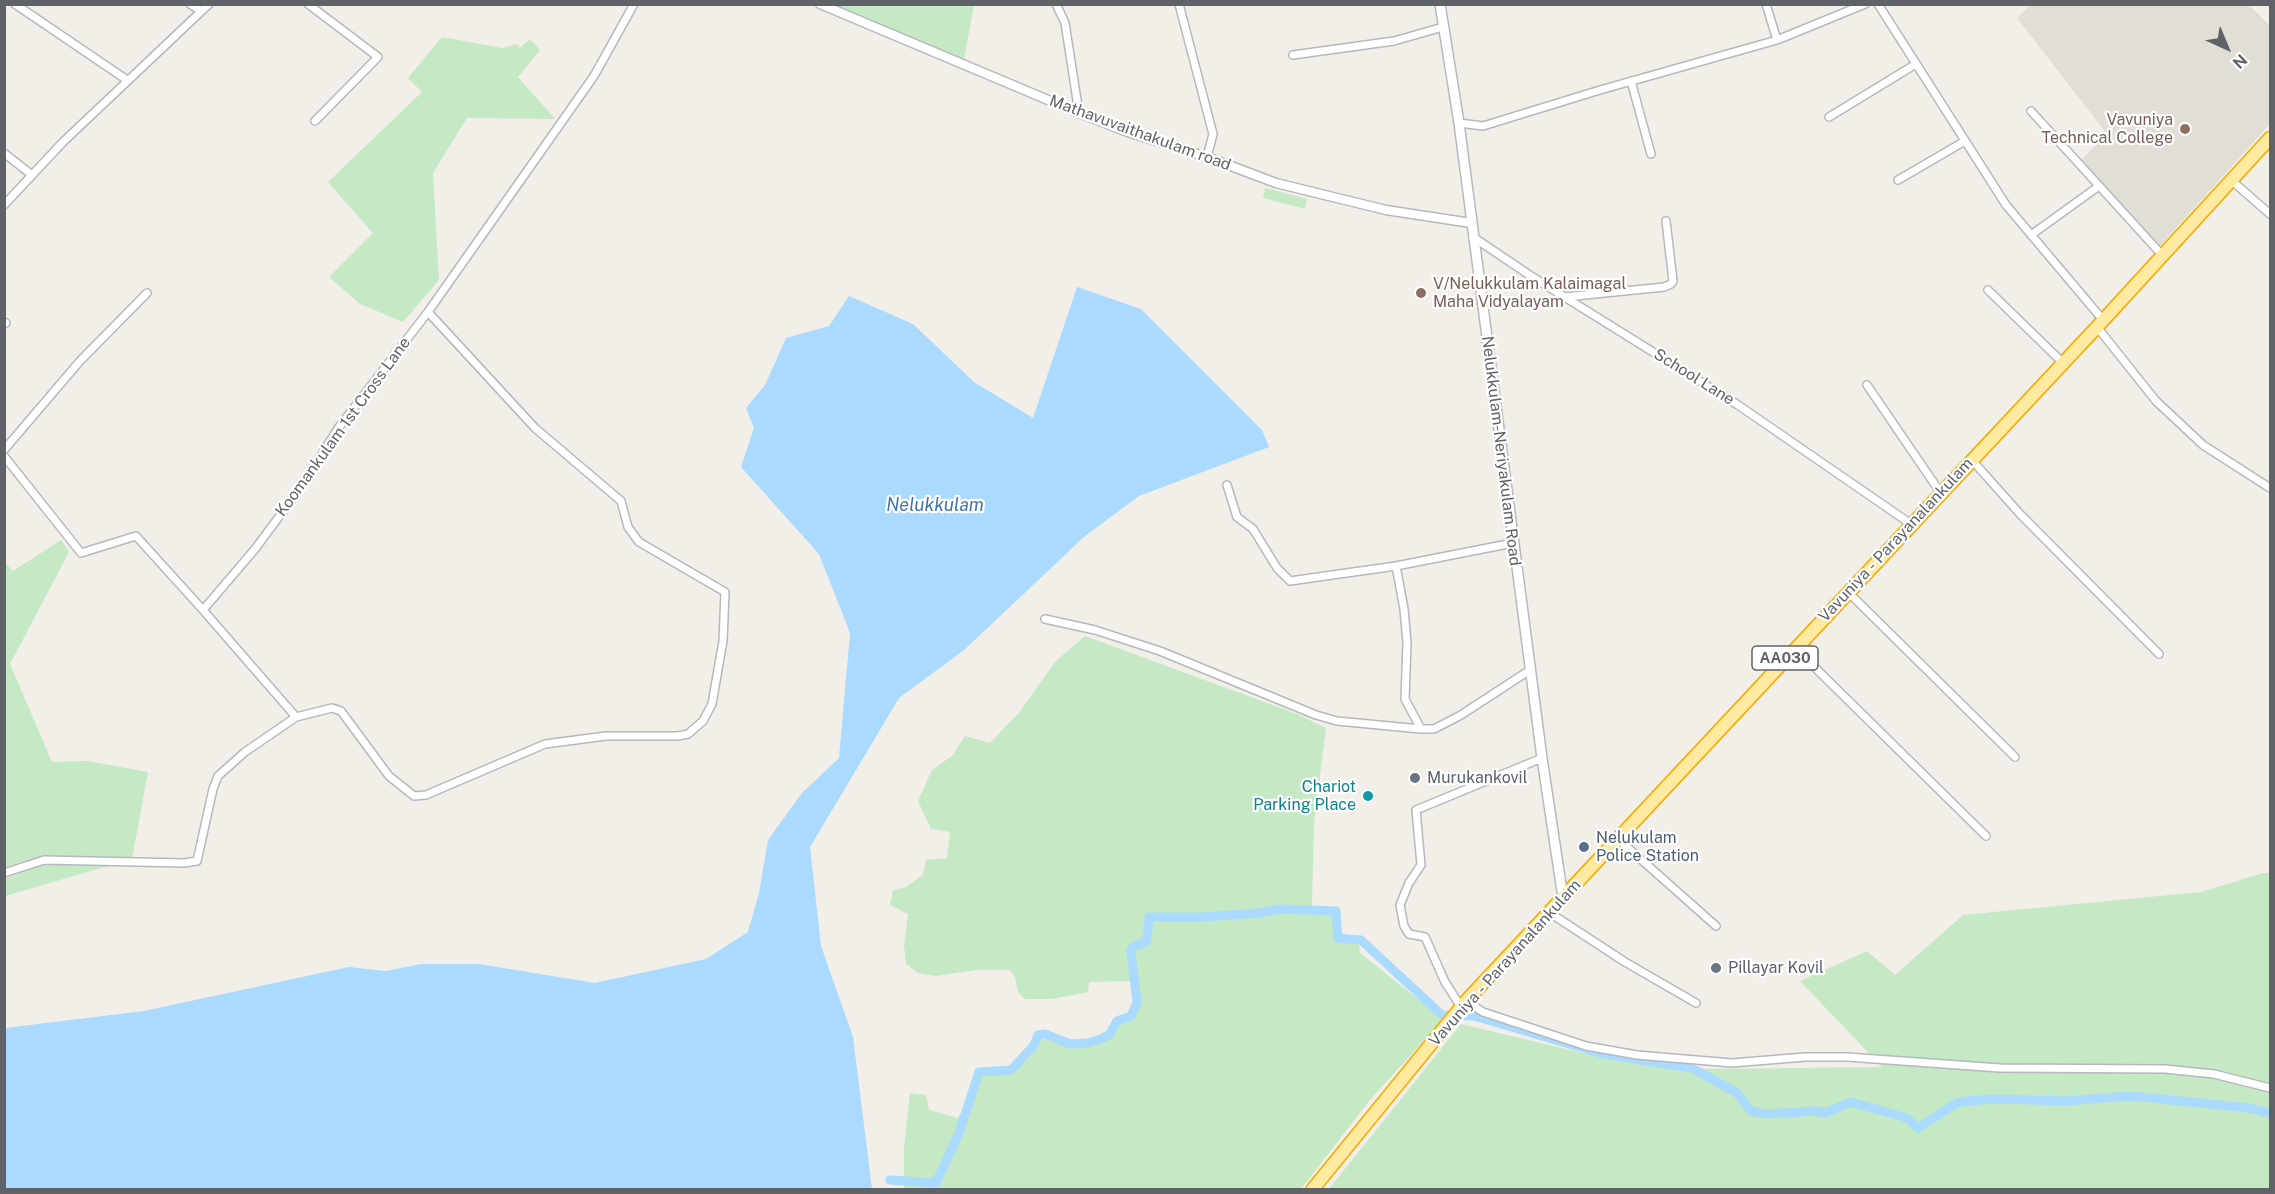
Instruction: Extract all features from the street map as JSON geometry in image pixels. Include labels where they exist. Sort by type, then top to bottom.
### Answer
[{"type":"highway","name":"Vavuniya - Parayanalankulam","points":[[1312,1190],[1463,1004],[2271,138]]},
{"type":"main road","name":"Nelukkulam-Neriyakulam Road","points":[[1440,4],[1459,123],[1530,670],[1563,898]]},
{"type":"street","points":[[15,4],[127,80]]},
{"type":"street","points":[[190,4],[201,11]]},
{"type":"street","points":[[4,205],[63,142],[209,4]]},
{"type":"street","points":[[308,4],[378,57],[315,121]]},
{"type":"street","name":"Koomankulam 1st Cross Lane","points":[[203,610],[255,549],[301,487],[339,427],[428,312],[594,76],[634,4]]},
{"type":"street","name":"Mathavuvaithakulam road","points":[[820,4],[1079,113],[1276,183],[1386,210],[1471,223]]},
{"type":"street","points":[[1056,4],[1065,23],[1079,113]]},
{"type":"street","points":[[1179,4],[1213,134],[1207,157]]},
{"type":"street","points":[[1766,4],[1777,40]]},
{"type":"street","points":[[1459,123],[1483,126],[1777,40],[1865,4]]},
{"type":"street","points":[[1878,4],[2006,205],[2164,408],[2204,445],[2271,488]]},
{"type":"street","points":[[1293,55],[1394,41],[1443,27]]},
{"type":"street","points":[[1829,117],[1916,64]]},
{"type":"street","points":[[1631,81],[1651,154]]},
{"type":"street","points":[[2031,111],[2162,255]]},
{"type":"street","points":[[1898,180],[1965,141]]},
{"type":"street","points":[[4,153],[33,175]]},
{"type":"street","points":[[2231,180],[2271,214]]},
{"type":"street","points":[[2031,235],[2098,186]]},
{"type":"street","points":[[1565,297],[1664,287],[1671,284],[1666,221]]},
{"type":"street","name":"School Lane","points":[[1473,237],[1738,405],[1911,524]]},
{"type":"street","points":[[1988,290],[2062,363]]},
{"type":"street","points":[[4,450],[80,361],[147,293]]},
{"type":"street","points":[[4,873],[44,860],[184,863],[197,861],[218,776],[245,752],[297,717],[332,708],[341,711],[389,776],[414,796],[426,795],[545,744],[606,736],[678,736],[688,734],[703,721],[712,704],[723,641],[725,592],[639,542],[628,527],[621,501],[535,428],[428,312]]},
{"type":"street","points":[[1867,385],[1940,492]]},
{"type":"street","points":[[4,456],[81,553],[136,536],[297,717]]},
{"type":"street","points":[[1971,459],[2020,514],[2159,654]]},
{"type":"street","points":[[1227,485],[1237,517],[1253,529],[1277,568],[1290,581],[1396,566],[1513,543]]},
{"type":"street","points":[[1396,566],[1404,609],[1407,643],[1405,699],[1421,729]]},
{"type":"street","points":[[1848,592],[2015,757]]},
{"type":"street","points":[[1046,619],[1095,630],[1160,651],[1316,715],[1337,721],[1434,729],[1461,715],[1530,670]]},
{"type":"street","points":[[1795,648],[1986,837]]},
{"type":"street","points":[[1542,758],[1416,810],[1421,866],[1409,883],[1400,905],[1404,926],[1409,934],[1425,937],[1445,982],[1463,1004],[1586,1046],[1637,1055],[1732,1063],[1805,1057],[1847,1057],[2000,1068],[2165,1069],[2214,1074],[2271,1088]]},
{"type":"street","points":[[1618,839],[1716,926]]},
{"type":"street","points":[[1550,913],[1625,962],[1696,1003]]},
{"type":"shaded area","name":"Vavuniya Technical College","points":[[2031,5],[2249,5],[2270,26],[2270,124],[2159,247],[2080,161],[2107,134],[2017,18]]},
{"type":"green space","points":[[829,4],[974,5],[964,59],[898,33]]},
{"type":"green space","points":[[442,37],[502,48],[517,44],[520,48],[530,39],[540,50],[518,77],[555,119],[467,118],[433,173],[439,280],[403,322],[360,304],[329,277],[373,233],[328,182],[422,92],[408,78]]},
{"type":"green space","points":[[1265,188],[1307,199],[1305,209],[1263,198]]},
{"type":"green space","points":[[61,540],[69,552],[10,664],[52,762],[88,761],[148,772],[132,859],[5,896],[5,879],[67,856],[33,858],[5,867],[4,562],[13,571]]},
{"type":"green space","points":[[1085,636],[1297,714],[1326,728],[1314,823],[1312,903],[1314,912],[1333,914],[1337,941],[1359,942],[1360,953],[1443,1019],[1370,1100],[1301,1189],[904,1189],[904,1147],[910,1093],[926,1095],[929,1110],[958,1118],[981,1075],[1014,1072],[1033,1051],[1040,1038],[1065,1045],[1082,1046],[1099,1042],[1114,1034],[1120,1023],[1139,1004],[1136,981],[1089,982],[1088,992],[1052,999],[1025,999],[1018,992],[1015,977],[1010,970],[976,970],[936,976],[918,973],[906,964],[904,945],[908,914],[890,905],[893,890],[906,887],[923,875],[926,860],[947,858],[950,832],[931,829],[918,801],[932,770],[952,756],[965,736],[990,743],[1019,713],[1055,662]]},
{"type":"green space","points":[[2263,873],[2270,873],[2270,1189],[1328,1190],[1461,1024],[1616,1061],[1708,1069],[1882,1067],[1800,981],[1867,951],[1895,975],[1963,915],[2201,892]]},
{"type":"water","name":"Nelukkulam","points":[[1077,287],[1141,309],[1262,430],[1269,447],[1139,496],[1085,536],[964,650],[899,698],[810,847],[821,946],[853,1037],[872,1189],[5,1189],[5,1028],[144,1011],[349,967],[386,971],[421,964],[479,964],[595,983],[706,959],[748,932],[759,893],[768,840],[802,793],[839,758],[850,633],[819,554],[741,467],[754,428],[746,408],[765,385],[786,338],[829,326],[849,296],[913,324],[974,382],[1033,418]]},
{"type":"waterway","points":[[890,1180],[936,1183],[959,1133],[979,1072],[1011,1070],[1034,1045],[1038,1035],[1045,1034],[1070,1044],[1088,1043],[1110,1034],[1117,1021],[1131,1016],[1137,1003],[1131,952],[1133,947],[1147,941],[1149,917],[1204,917],[1280,909],[1336,911],[1338,938],[1361,940],[1442,1015],[1474,1016],[1603,1054],[1692,1068],[1737,1093],[1751,1111],[1766,1114],[1815,1111],[1825,1113],[1851,1102],[1907,1118],[1918,1128],[1955,1104],[1965,1101],[1996,1099],[2065,1101],[2131,1096],[2249,1108],[2270,1113]]},
{"type":"place","name":"Vavuniya Technical College","points":[[2185,129]]},
{"type":"place","name":"V/Nelukkulam Kalaimagal Maha Vidyalayam","points":[[1421,293]]},
{"type":"place","name":"Murukankovil","points":[[1415,778]]},
{"type":"place","name":"Chariot Parking Place","points":[[1368,796]]},
{"type":"place","name":"Nelukulam Police Station","points":[[1584,847]]},
{"type":"place","name":"Pillayar Kovil","points":[[1716,968]]}]
